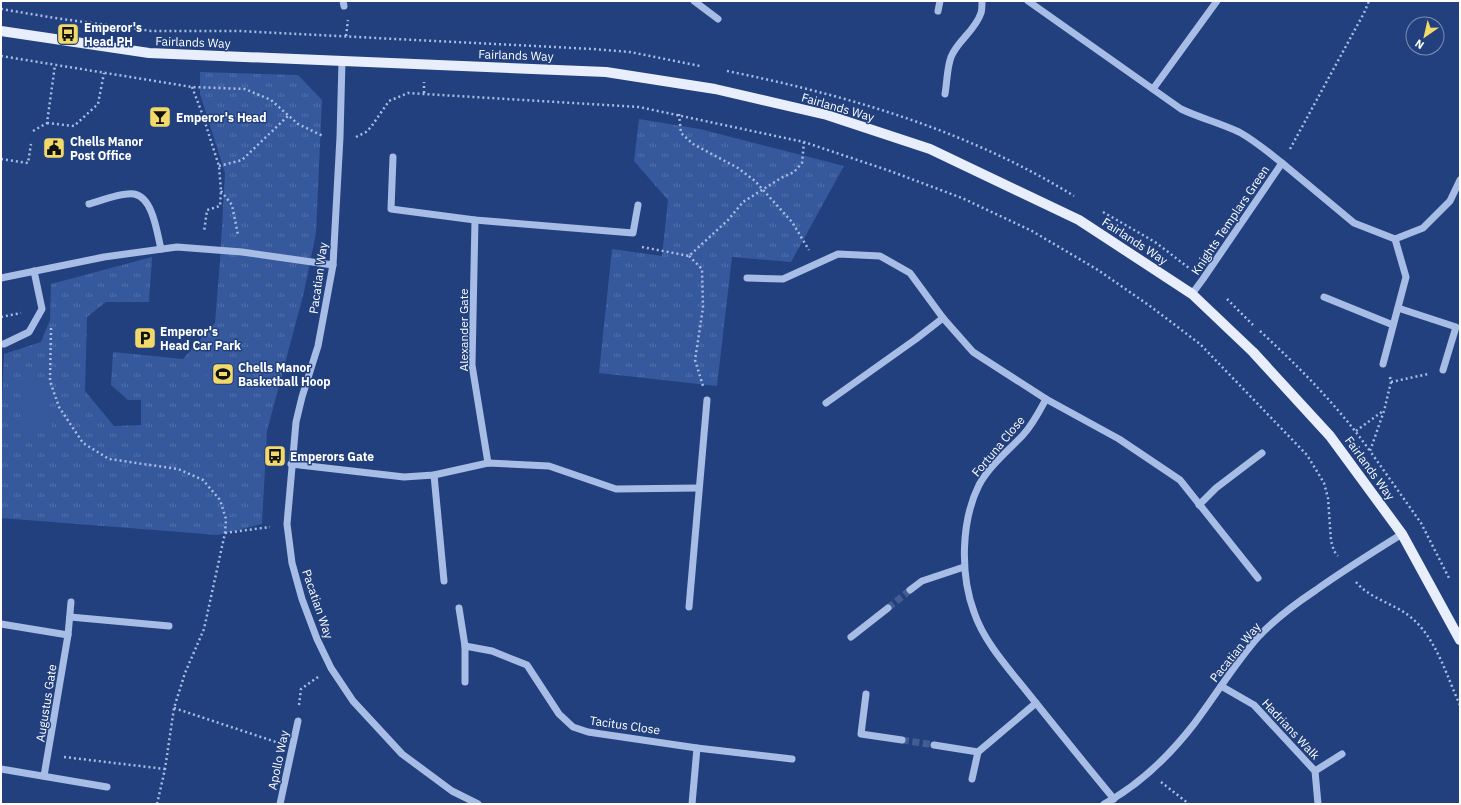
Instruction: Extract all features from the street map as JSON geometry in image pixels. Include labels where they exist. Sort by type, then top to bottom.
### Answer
[{"type":"main road","name":"Fairlands Way","points":[[1,30],[149,53],[606,72],[715,89],[827,115],[930,149],[1080,220],[1192,294],[1253,352],[1330,436],[1402,534],[1460,640]]},
{"type":"street","points":[[694,1],[718,19]]},
{"type":"street","points":[[938,11],[940,1]]},
{"type":"street","points":[[945,94],[951,58],[962,38],[972,29],[977,21],[981,13],[982,1]]},
{"type":"street","name":"Knights Templars Green","points":[[1028,1],[1181,109],[1238,132],[1251,139],[1282,162],[1192,294]]},
{"type":"street","points":[[1153,89],[1217,1]]},
{"type":"street","name":"Pacatian Way","points":[[342,60],[340,137],[333,265],[318,346],[296,422],[291,464],[287,524],[292,563],[302,599],[317,639],[331,668],[353,700],[402,754],[452,791],[478,804]]},
{"type":"street","points":[[393,157],[392,209],[475,220],[633,233],[638,205]]},
{"type":"street","points":[[1282,162],[1354,223],[1395,239],[1423,228],[1450,201],[1460,180]]},
{"type":"street","points":[[89,204],[121,195],[134,194],[144,198],[149,206],[161,249]]},
{"type":"street","name":"Alexander Gate","points":[[475,220],[472,365],[488,463]]},
{"type":"street","points":[[1383,364],[1406,277],[1395,239]]},
{"type":"street","points":[[1,278],[104,257],[177,247],[242,252],[333,265]]},
{"type":"street","points":[[747,278],[783,279],[838,254],[880,256],[910,273],[943,318],[973,352],[1046,399],[1120,438],[1180,480],[1258,578]]},
{"type":"street","points":[[1,344],[29,332],[42,309],[34,271]]},
{"type":"street","points":[[1324,297],[1394,325]]},
{"type":"street","points":[[1398,308],[1456,327],[1443,370]]},
{"type":"street","points":[[826,403],[943,318]]},
{"type":"street","name":"Fortuna Close","points":[[1046,399],[1036,419],[988,471],[980,485],[972,502],[968,522],[964,545],[964,567],[974,613],[983,631],[1011,672],[1114,799]]},
{"type":"street","points":[[688,607],[706,400]]},
{"type":"street","points":[[1199,504],[1216,488],[1262,453]]},
{"type":"street","points":[[291,464],[404,477],[434,475],[488,463],[549,466],[616,489],[698,488]]},
{"type":"street","points":[[434,475],[444,581]]},
{"type":"street","name":"Pacatian Way","points":[[1104,804],[1114,799],[1148,772],[1172,749],[1189,729],[1259,636],[1282,614],[1347,568],[1402,534]]},
{"type":"street","points":[[910,590],[922,581],[964,567]]},
{"type":"street","name":"Augustus Gate","points":[[44,776],[68,635],[71,602]]},
{"type":"street","points":[[459,608],[464,646],[465,682]]},
{"type":"street","points":[[851,637],[888,608]]},
{"type":"street","points":[[70,617],[169,626]]},
{"type":"street","points":[[1,624],[68,635]]},
{"type":"street","name":"Tacitus Close","points":[[464,646],[492,651],[527,665],[559,714],[573,727],[588,732],[697,748],[792,759]]},
{"type":"street","name":"Hadrians Walk","points":[[1221,686],[1254,705],[1315,771],[1318,804]]},
{"type":"street","points":[[866,694],[861,734],[902,740]]},
{"type":"street","points":[[972,779],[978,752],[1036,703]]},
{"type":"street","name":"Apollo Way","points":[[280,804],[298,721]]},
{"type":"street","points":[[934,745],[978,752]]},
{"type":"street","points":[[692,804],[697,748]]},
{"type":"street","points":[[1315,771],[1342,754]]},
{"type":"street","points":[[1,769],[107,787]]},
{"type":"path","points":[[1282,162],[1361,20],[1369,1]]},
{"type":"path","points":[[1,56],[55,66],[192,86],[246,89],[272,100],[298,124],[324,137]]},
{"type":"path","points":[[47,123],[55,66]]},
{"type":"path","points":[[33,131],[47,123],[74,126],[98,104],[104,73]]},
{"type":"path","points":[[192,86],[219,166],[221,190],[220,206],[207,210],[201,249]]},
{"type":"path","points":[[353,138],[366,132],[371,127],[389,101],[408,93],[639,107],[679,114],[804,142],[890,171],[962,198],[1032,231],[1098,270],[1150,306],[1200,344],[1307,455],[1324,484],[1328,498],[1331,541],[1334,551],[1359,584],[1369,593],[1406,614],[1418,624],[1432,643],[1460,705]]},
{"type":"path","points":[[679,114],[681,133],[693,144],[738,168],[762,189],[792,222],[817,263]]},
{"type":"path","points":[[219,166],[242,160],[289,115]]},
{"type":"path","points":[[689,256],[728,220],[743,202],[762,189],[794,172],[802,163],[804,142]]},
{"type":"path","points":[[1,159],[28,163],[31,144]]},
{"type":"path","points":[[221,190],[232,205],[242,252]]},
{"type":"path","points":[[633,233],[630,245],[659,249],[689,256],[702,269],[703,308],[695,360],[706,400]]},
{"type":"path","points":[[1,316],[42,309],[52,314],[50,381],[59,407],[82,443],[109,459],[178,469],[203,480],[220,500],[226,519],[225,533],[204,629],[185,673],[174,708],[165,769],[157,804]]},
{"type":"path","points":[[1370,451],[1392,382]]},
{"type":"path","points":[[1356,431],[1384,411]]},
{"type":"path","points":[[1348,421],[1421,523],[1450,579]]},
{"type":"path","points":[[225,533],[287,524]]},
{"type":"path","points":[[298,721],[301,689],[331,668]]},
{"type":"path","points":[[174,708],[292,747]]},
{"type":"path","points":[[48,755],[165,769]]},
{"type":"path","points":[[1148,772],[1189,804]]},
{"type":"green space","points":[[200,72],[298,75],[322,100],[316,233],[304,292],[267,431],[262,524],[218,535],[1,518],[1,424],[4,354],[41,342],[50,320],[51,284],[152,257],[149,302],[106,302],[87,317],[85,391],[114,426],[141,425],[141,400],[128,400],[111,385],[113,352],[183,359],[215,323],[225,173],[200,94]]},
{"type":"green space","points":[[639,119],[700,129],[844,166],[791,262],[732,257],[717,386],[599,373],[612,249],[662,256],[668,200],[634,161]]},
{"type":"green space","name":"Chells Manor Basketball Hoop","points":[[209,356],[241,360],[236,392],[205,388]]},
{"type":"green space","points":[[45,379],[52,431],[20,427],[20,382]]},
{"type":"tunnel","points":[[888,608],[910,590]]},
{"type":"tunnel","points":[[902,740],[934,745]]},
{"type":"place","name":"Emperor's Head PH","points":[[68,34]]},
{"type":"place","name":"Emperor's Head","points":[[160,117]]},
{"type":"place","name":"Chells Manor Post Office","points":[[54,148]]},
{"type":"place","name":"Emperor's Head Car Park","points":[[145,338]]},
{"type":"place","name":"Chells Manor Basketball Hoop","points":[[223,374]]},
{"type":"place","name":"Emperors Gate","points":[[275,456]]}]
